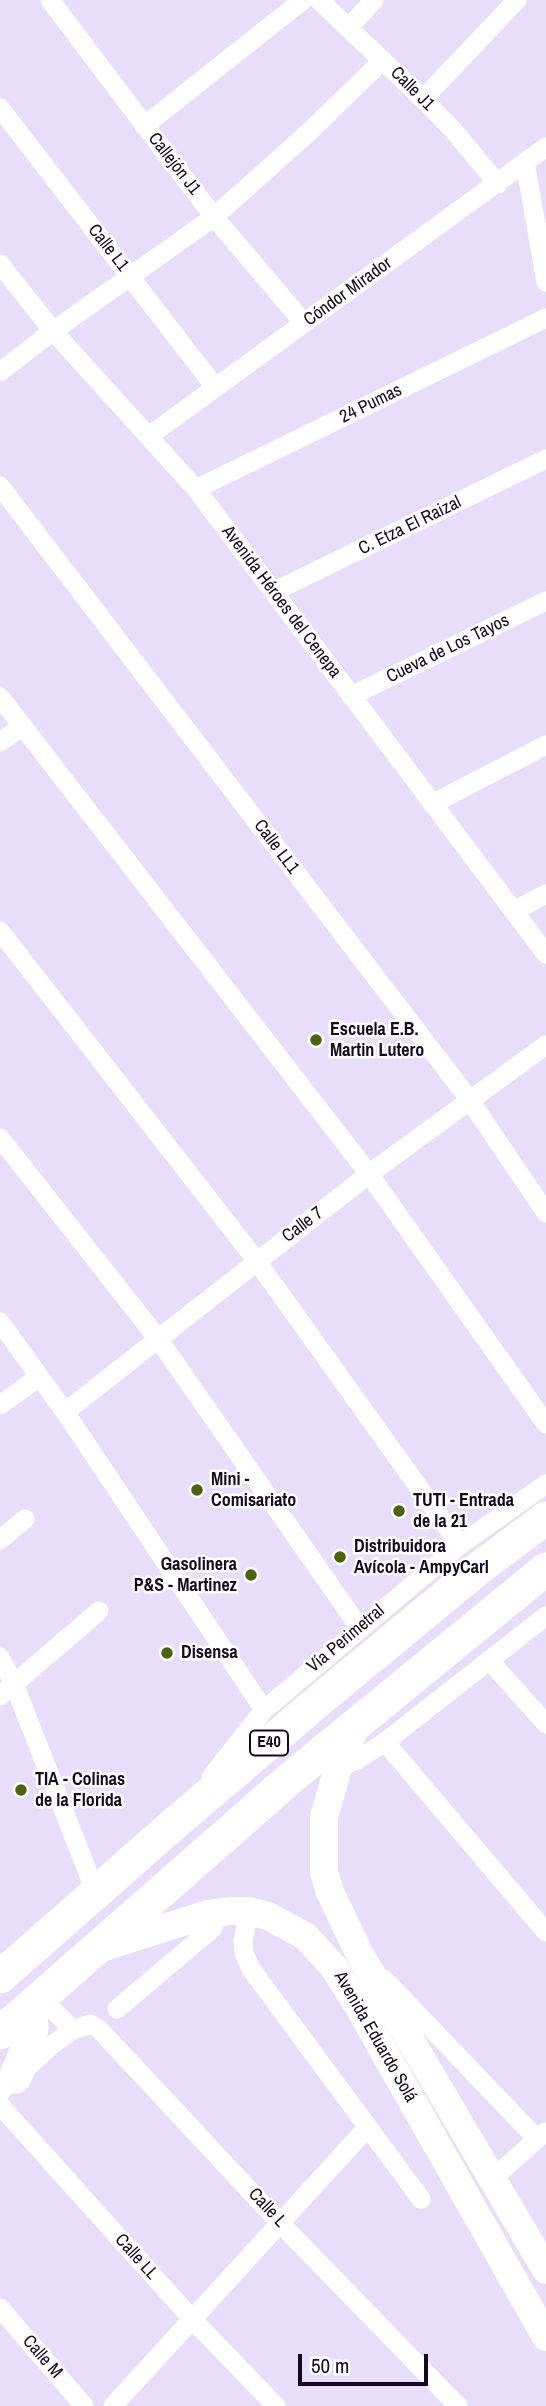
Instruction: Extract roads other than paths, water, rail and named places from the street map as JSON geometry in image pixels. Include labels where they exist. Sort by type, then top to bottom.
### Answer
[{"type":"highway","name":"Vía Perimetral","points":[[0,1978],[174,1824],[478,1569],[546,1518]]},
{"type":"highway","name":"E40","points":[[0,2033],[293,1776],[546,1569]]},
{"type":"highway","points":[[5,2091],[24,2057],[36,2002]]},
{"type":"main road","name":"Avenida Eduardo Solá","points":[[357,1723],[338,1769],[324,1817],[324,1872],[339,1915],[359,1953],[546,2270]]},
{"type":"main road","name":"Avenida Eduardo Solá","points":[[95,1950],[218,1913],[249,1911],[280,1921],[305,1936],[333,1966],[357,2004],[546,2337]]},
{"type":"street","name":"Callejón J1","points":[[50,0],[215,217],[304,323]]},
{"type":"street","points":[[144,126],[303,0]]},
{"type":"street","name":"Calle J1","points":[[319,0],[423,99],[498,184]]},
{"type":"street","points":[[349,27],[374,0]]},
{"type":"street","points":[[423,99],[517,0]]},
{"type":"street","points":[[0,372],[53,331],[215,217],[309,134],[383,60]]},
{"type":"street","name":"Calle L1","points":[[0,108],[215,387]]},
{"type":"street","name":"Cóndor Mirador","points":[[149,436],[546,147]]},
{"type":"street","points":[[525,162],[546,282]]},
{"type":"street","name":"Avenida Héroes del Cenepa","points":[[0,264],[53,331],[196,489],[546,954]]},
{"type":"street","name":"24 Pumas","points":[[196,489],[546,318]]},
{"type":"street","name":"C. Etza El Raizal","points":[[273,592],[546,459]]},
{"type":"street","name":"Calle LL1","points":[[0,486],[469,1099],[546,1213]]},
{"type":"street","name":"Cueva de Los Tayos","points":[[351,696],[546,601]]},
{"type":"street","points":[[0,697],[369,1174],[546,1424]]},
{"type":"street","points":[[0,742],[23,726]]},
{"type":"street","points":[[432,804],[546,745]]},
{"type":"street","points":[[514,911],[546,894]]},
{"type":"street","points":[[0,931],[256,1260],[460,1545]]},
{"type":"street","name":"Calle 7","points":[[65,1412],[159,1340],[256,1260],[469,1099],[546,1045]]},
{"type":"street","points":[[0,1138],[159,1340],[359,1627]]},
{"type":"street","points":[[0,1322],[65,1412],[264,1710]]},
{"type":"street","points":[[0,1405],[39,1377]]},
{"type":"street","name":"Vía Perimetral","points":[[174,1824],[264,1710],[359,1627],[460,1545],[546,1484]]},
{"type":"street","points":[[0,1540],[24,1519]]},
{"type":"street","points":[[7,1690],[99,1611]]},
{"type":"street","points":[[293,1776],[338,1769],[357,1760],[385,1742],[546,1616]]},
{"type":"street","points":[[0,1657],[7,1690],[96,1893]]},
{"type":"street","points":[[489,1660],[546,1724]]},
{"type":"street","points":[[385,1742],[546,1932]]},
{"type":"street","points":[[249,1911],[243,1941],[244,1953],[251,1969],[421,2199]]},
{"type":"street","points":[[117,2009],[213,1928],[218,1913]]},
{"type":"street","points":[[359,1953],[541,2135],[492,2179]]},
{"type":"street","points":[[5,2091],[53,2044],[73,2031],[36,2002]]},
{"type":"street","name":"Calle L","points":[[73,2031],[90,2024],[99,2028],[280,2223],[458,2406]]},
{"type":"street","name":"Calle LL","points":[[5,2091],[192,2319],[276,2406]]},
{"type":"street","points":[[113,2406],[367,2129]]},
{"type":"street","name":"Calle M","points":[[0,2308],[84,2406]]},
{"type":"place","name":"Escuela E.B. Martin Lutero","points":[[316,1040]]},
{"type":"place","name":"Mini - Comisariato","points":[[197,1490]]},
{"type":"place","name":"TUTI - Entrada de la 21","points":[[399,1511]]},
{"type":"place","name":"Distribuidora Avícola - AmpyCarl","points":[[340,1557]]},
{"type":"place","name":"Gasolinera P&S - Martinez","points":[[251,1575]]},
{"type":"place","name":"Disensa","points":[[167,1653]]},
{"type":"place","name":"TIA - Colinas de la Florida","points":[[21,1790]]}]
